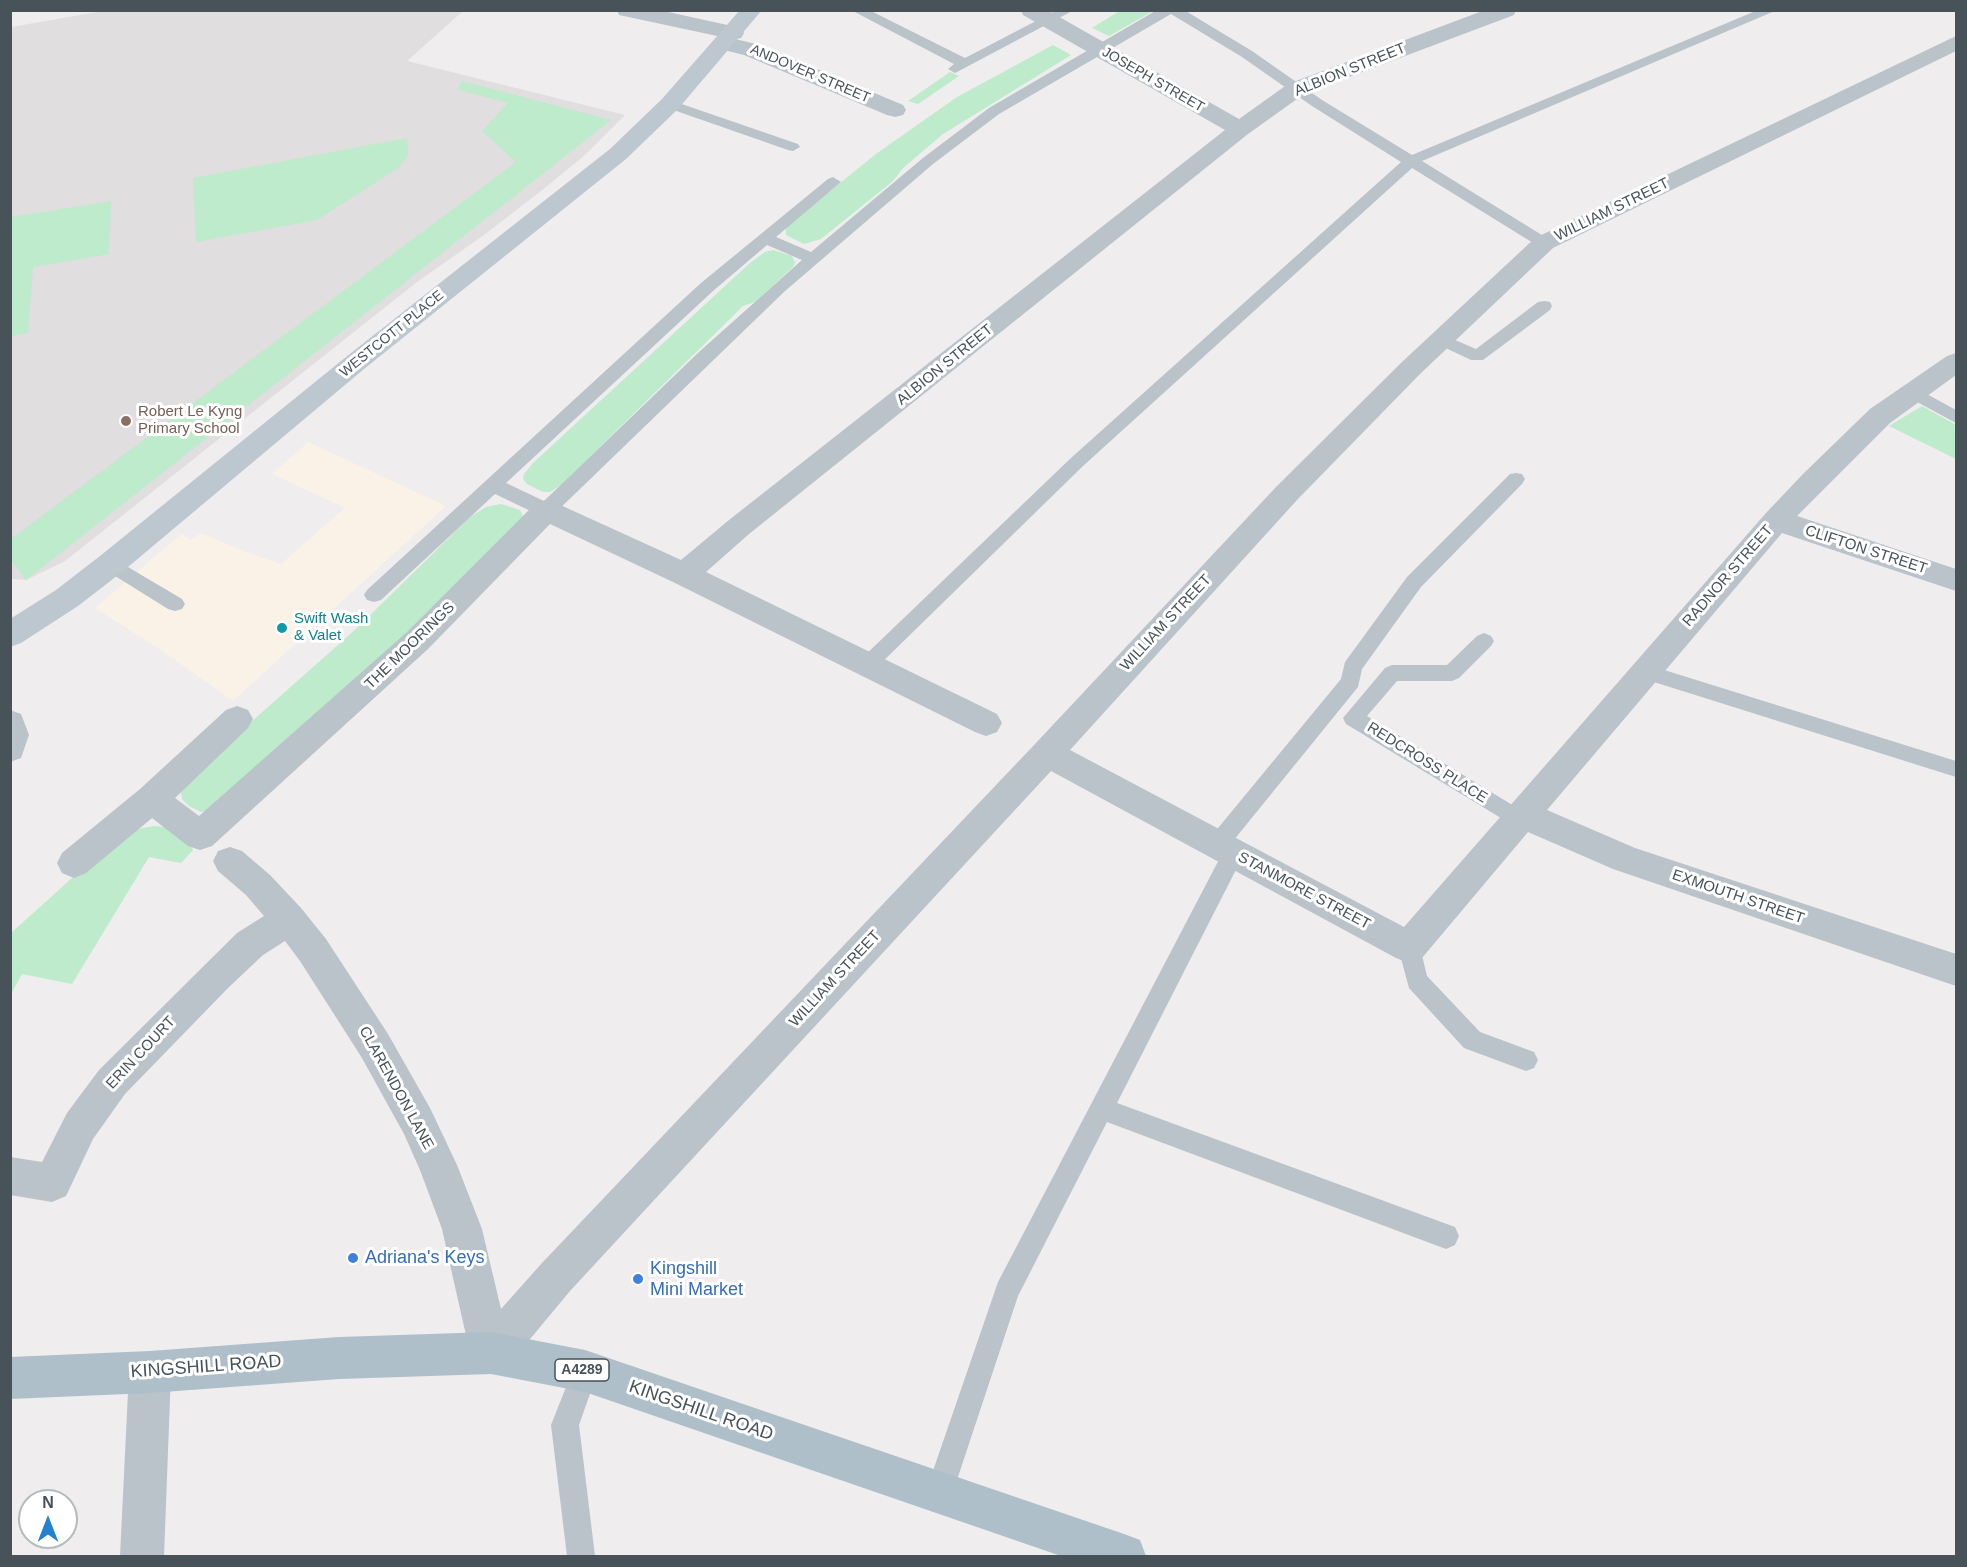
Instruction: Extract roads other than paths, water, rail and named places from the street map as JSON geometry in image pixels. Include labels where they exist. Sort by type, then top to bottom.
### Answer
[{"type":"main road","name":"WESTCOTT PLACE","points":[[10,635],[67,598],[111,564],[355,363],[618,154],[670,104],[752,10]]},
{"type":"main road","name":"KINGSHILL ROAD","points":[[10,1378],[150,1372],[339,1358],[491,1353],[585,1371],[1124,1557]]},
{"type":"street","name":"ANDOVER STREET","points":[[627,10],[729,38],[752,50],[895,110]]},
{"type":"street","name":"ALBION STREET","points":[[684,574],[739,527],[1240,129],[1296,89],[1506,10]]},
{"type":"street","name":"JOSEPH STREET","points":[[1054,18],[1101,50],[1240,129]]},
{"type":"street","name":"WILLIAM STREET","points":[[491,1353],[564,1269],[1287,493],[1441,339],[1544,243],[1956,43]]},
{"type":"street","name":"RADNOR STREET","points":[[1521,818],[1776,520],[1855,438],[1912,392],[1956,362]]},
{"type":"street","points":[[546,510],[684,574],[986,723]]},
{"type":"street","name":"THE MOORINGS","points":[[152,799],[200,836],[334,718],[417,640],[546,510]]},
{"type":"street","name":"CLIFTON STREET","points":[[1776,520],[1956,580]]},
{"type":"street","points":[[74,863],[152,799],[237,719]]},
{"type":"street","points":[[10,723],[13,735],[10,749]]},
{"type":"street","name":"STANMORE STREET","points":[[1047,753],[1409,946]]},
{"type":"street","points":[[1409,946],[1521,818]]},
{"type":"street","name":"EXMOUTH STREET","points":[[1521,818],[1625,859],[1956,970]]},
{"type":"street","name":"CLARENDON LANE","points":[[230,861],[258,885],[313,950],[375,1046],[417,1121],[438,1165],[462,1229],[491,1353]]},
{"type":"street","name":"ERIN COURT","points":[[10,1176],[52,1183],[80,1126],[112,1082],[250,944],[289,919]]},
{"type":"street","points":[[142,1557],[150,1372]]},
{"type":"lane","points":[[857,10],[960,66],[1054,18]]},
{"type":"lane","points":[[493,485],[546,510],[705,356],[812,258],[967,130],[1019,96],[1168,10]]},
{"type":"lane","points":[[1174,10],[1247,54],[1296,89],[1544,243]]},
{"type":"lane","points":[[867,665],[1077,462],[1412,160],[1772,10]]},
{"type":"lane","points":[[670,104],[793,147]]},
{"type":"lane","points":[[374,595],[707,287],[833,182]]},
{"type":"lane","points":[[764,238],[812,258]]},
{"type":"lane","points":[[1441,339],[1477,356],[1544,306]]},
{"type":"lane","points":[[1912,392],[1956,417]]},
{"type":"lane","points":[[939,1494],[1007,1291],[1102,1109],[1225,849],[1351,681],[1352,667],[1414,582],[1516,479]]},
{"type":"lane","points":[[111,564],[175,604]]},
{"type":"lane","name":"REDCROSS PLACE","points":[[1484,640],[1452,673],[1392,673],[1353,717],[1521,818]]},
{"type":"lane","points":[[1645,672],[1956,769]]},
{"type":"lane","points":[[1409,946],[1417,981],[1472,1040],[1526,1060]]},
{"type":"lane","points":[[1102,1109],[1446,1236]]},
{"type":"lane","points":[[581,1557],[565,1425],[585,1371]]},
{"type":"place","name":"Robert Le Kyng Primary School","points":[[126,421]]},
{"type":"place","name":"Swift Wash & Valet","points":[[282,628]]},
{"type":"place","name":"Adriana's Keys","points":[[353,1258]]},
{"type":"place","name":"Kingshill Mini Market","points":[[638,1279]]}]
